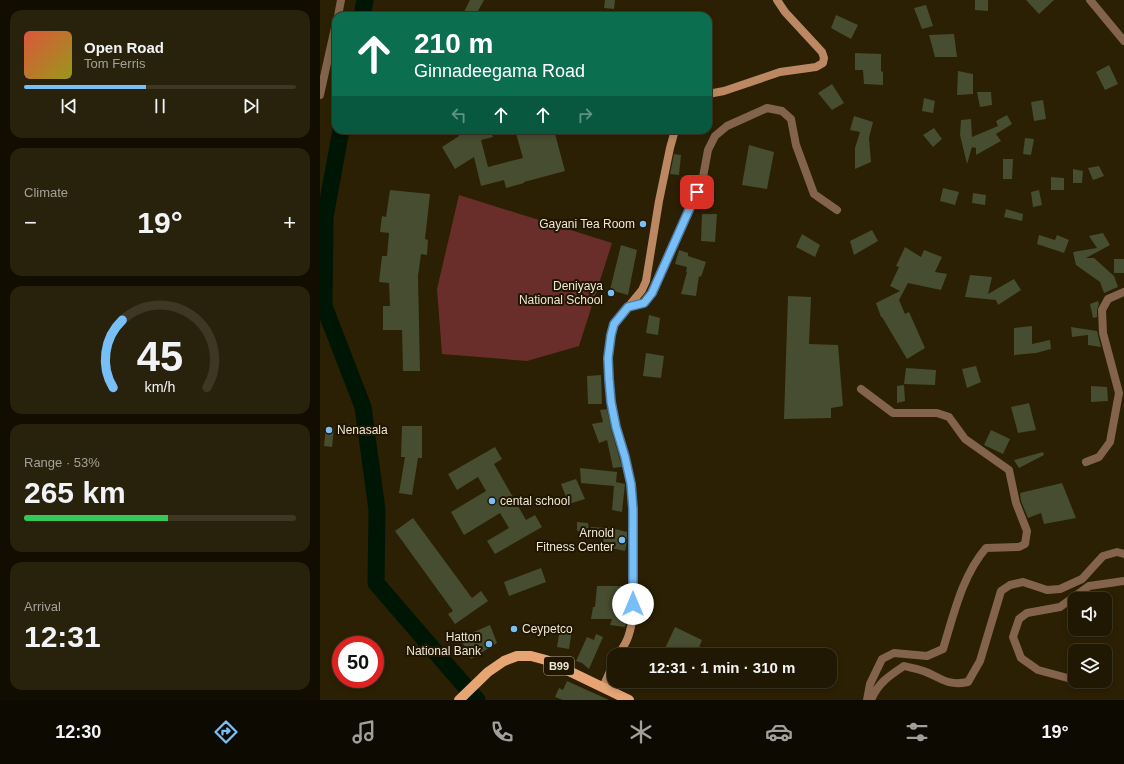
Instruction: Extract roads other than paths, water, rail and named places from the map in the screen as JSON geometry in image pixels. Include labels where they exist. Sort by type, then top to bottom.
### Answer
[{"type":"main road","points":[[712,93],[724,91],[780,72],[816,67],[823,63],[824,58],[822,52],[785,12],[777,0]]},
{"type":"main road","points":[[623,648],[630,633],[632,622],[633,509],[631,484],[611,402],[608,358],[614,324],[642,290],[646,280],[659,201],[674,134]]},
{"type":"main road","name":"B99","points":[[459,700],[488,672],[504,661],[517,656],[531,656],[546,660],[629,700]]},
{"type":"main road","points":[[603,687],[607,678]]},
{"type":"street","points":[[339,12],[341,0]]},
{"type":"street","points":[[1090,0],[1124,41]]},
{"type":"street","points":[[320,95],[332,41]]},
{"type":"street","points":[[628,307],[644,303],[652,293],[704,177],[710,145],[715,136],[727,126],[767,108],[782,111],[791,119],[796,145],[814,194],[837,210]]},
{"type":"street","points":[[1086,462],[1099,457],[1110,442],[1120,393],[1103,333],[1102,310],[1108,299],[1124,292]]},
{"type":"street","points":[[861,389],[893,412],[937,413],[949,417],[965,439],[1009,470],[1016,504],[1027,531],[1025,544],[1019,547],[986,548],[977,558],[965,582],[943,649],[927,656],[894,653],[882,659],[870,684],[867,700]]},
{"type":"street","points":[[871,700],[874,692],[884,679],[904,666],[925,671],[942,680],[958,684],[968,682],[980,661],[1001,591],[1010,585],[1022,582],[1048,590],[1060,589],[1082,579],[1103,556],[1117,552],[1124,554]]},
{"type":"street","points":[[1068,678],[1038,670],[1021,658],[1013,637],[1019,620],[1027,613],[1060,607],[1089,586],[1124,581]]},
{"type":"waterway","points":[[363,12],[365,0]]},
{"type":"waterway","points":[[340,134],[325,217],[324,306],[363,407],[377,510],[376,583],[477,700]]},
{"type":"place","name":"Gayani Tea Room","points":[[643,224]]},
{"type":"place","name":"Deniyaya National School","points":[[611,293]]},
{"type":"place","name":"Nenasala","points":[[329,430]]},
{"type":"place","name":"cental school","points":[[492,501]]},
{"type":"place","name":"Arnold Fitness Center","points":[[622,540]]},
{"type":"place","name":"Ceypetco","points":[[514,629]]},
{"type":"place","name":"Hatton National Bank","points":[[489,644]]}]
